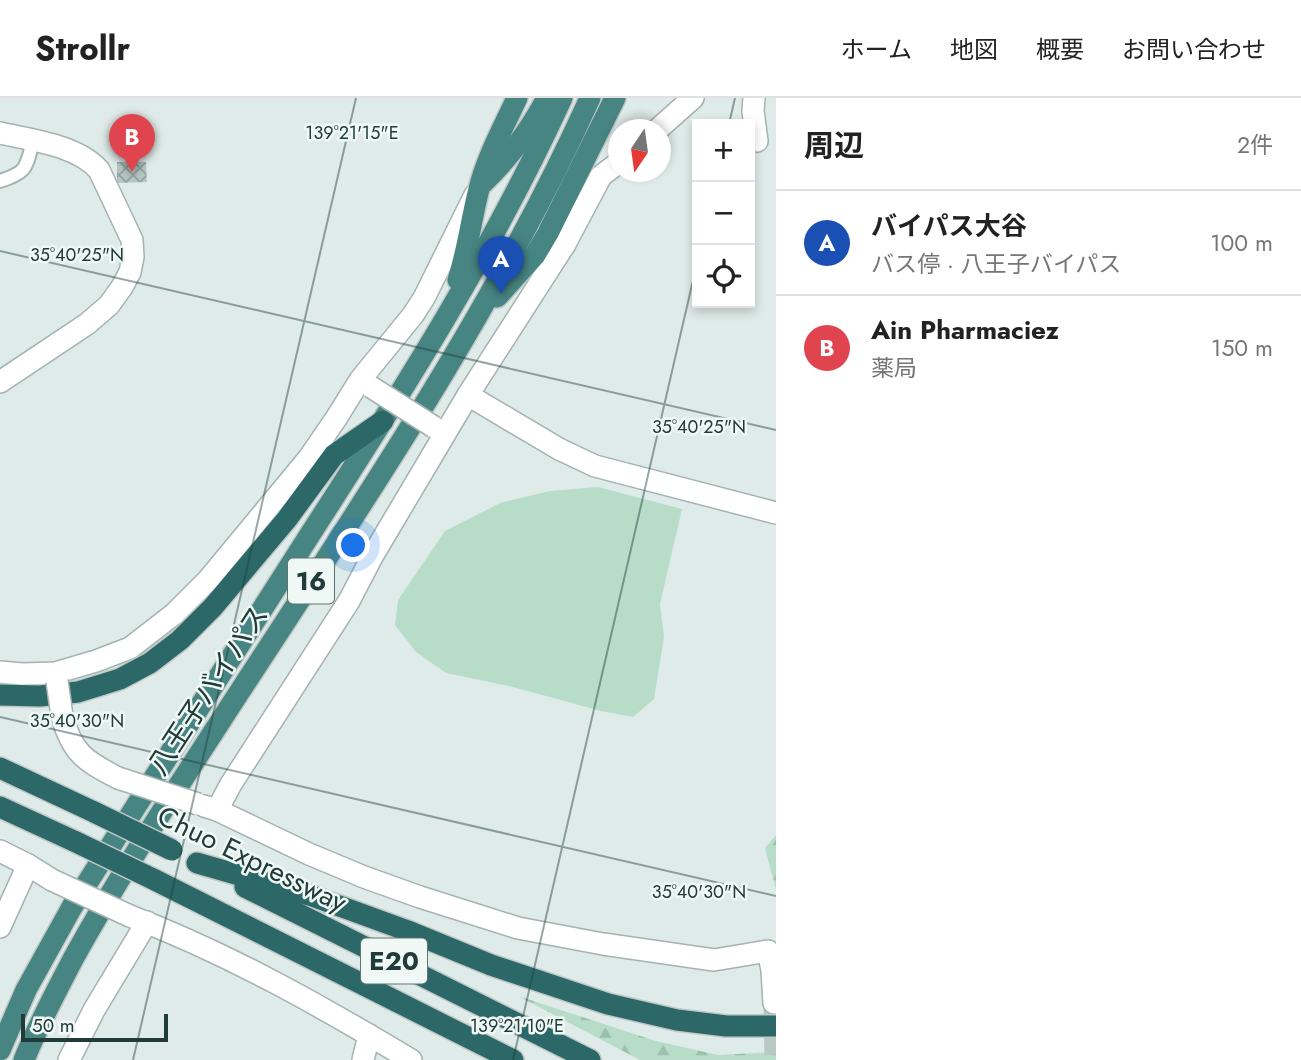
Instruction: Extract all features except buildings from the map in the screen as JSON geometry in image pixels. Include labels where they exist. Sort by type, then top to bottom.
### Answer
[{"type":"highway","points":[[441,328],[466,256],[479,187],[497,138],[517,98]]},
{"type":"highway","points":[[479,187],[506,162],[547,98]]},
{"type":"highway","name":"八王子バイパス","points":[[0,1050],[26,990],[72,907],[441,328],[501,220],[562,98]]},
{"type":"highway","name":"八王子バイパス","points":[[24,1060],[50,1002],[97,915],[395,452],[475,322],[549,184],[590,98]]},
{"type":"highway","name":"16","points":[[475,322],[535,255],[557,238],[615,98]]},
{"type":"highway","points":[[0,695],[40,696],[78,692],[120,679],[150,663],[180,640],[213,607],[287,519],[334,455],[383,421]]},
{"type":"highway","name":"Chuo Expressway","points":[[0,768],[172,850],[590,1060]]},
{"type":"highway","name":"E20","points":[[0,807],[153,879],[513,1060]]},
{"type":"highway","points":[[197,863],[312,896],[491,965],[608,1004],[677,1020],[726,1026],[776,1026]]},
{"type":"street","points":[[669,119],[693,98]]},
{"type":"street","points":[[754,98],[757,141]]},
{"type":"street","points":[[0,133],[66,149],[92,163],[99,170],[132,240],[133,257],[130,272],[109,305],[87,324],[0,382]]},
{"type":"street","points":[[208,807],[231,783],[349,601],[439,431],[468,395],[557,238],[601,176],[608,171]]},
{"type":"street","points":[[0,672],[56,677],[130,648],[174,614],[208,580],[309,458],[413,315],[479,187]]},
{"type":"street","points":[[365,383],[439,431]]},
{"type":"street","points":[[468,395],[559,449],[595,466],[776,513]]},
{"type":"street","points":[[56,677],[62,716],[73,746],[93,765],[118,778],[208,807],[363,877],[518,928],[713,960],[768,951],[774,1003]]},
{"type":"street","points":[[0,851],[52,880],[207,947],[411,1060]]},
{"type":"street","points":[[0,927],[28,865]]},
{"type":"street","points":[[69,1060],[139,919]]},
{"type":"street","points":[[363,1060],[369,1035]]},
{"type":"lane","points":[[0,181],[23,170],[33,141]]},
{"type":"green space","points":[[598,487],[682,509],[660,604],[664,637],[654,699],[633,717],[601,711],[513,687],[446,673],[416,652],[395,625],[398,600],[445,531],[500,503],[550,491]]},
{"type":"green space","points":[[776,835],[776,890],[765,848]]},
{"type":"green space","points":[[518,996],[656,1041],[718,1055],[776,1052],[776,1060],[640,1060]]},
{"type":"tunnel","points":[[774,1003],[775,1060]]},
{"type":"place","name":"Ain Pharmaciez","points":[[132,172]]},
{"type":"place","name":"バイパス大谷","points":[[501,294]]}]
